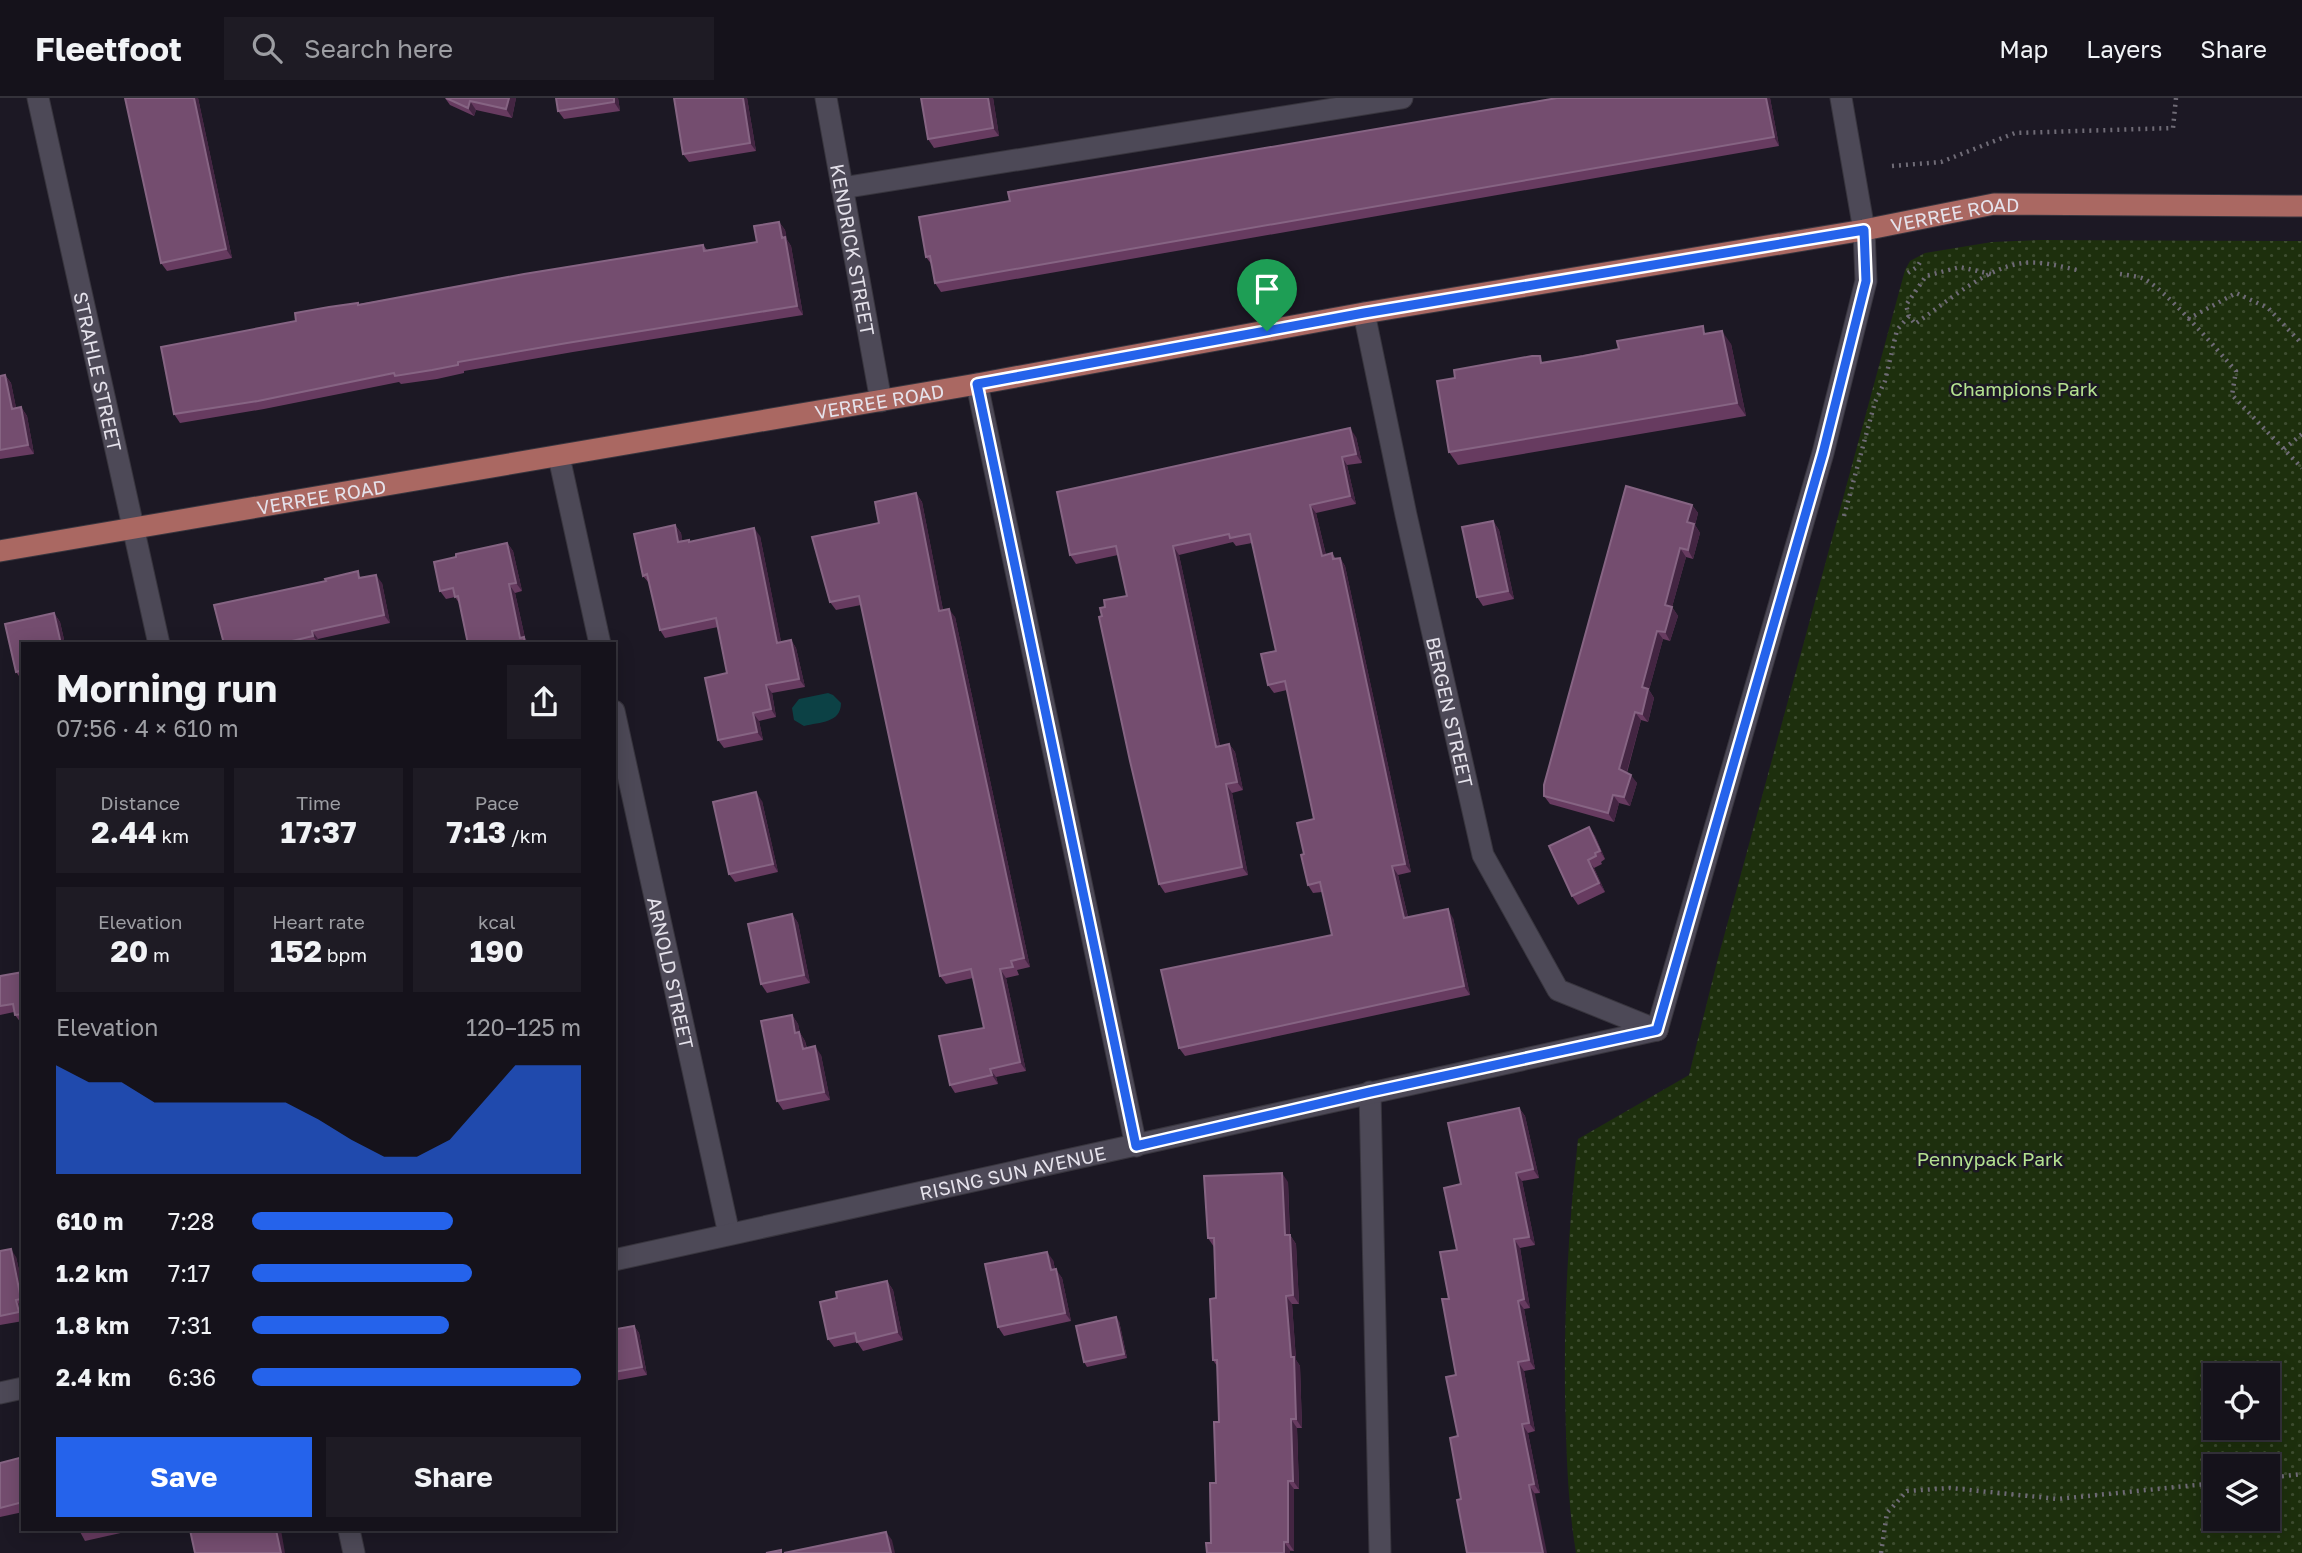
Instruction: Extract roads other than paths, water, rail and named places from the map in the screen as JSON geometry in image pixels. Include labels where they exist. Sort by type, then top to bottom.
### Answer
[{"type":"main road","name":"VERREE ROAD","points":[[0,551],[880,401],[1364,313],[1864,230],[1994,204],[2302,205]]},
{"type":"street","name":"STRAHLE STREET","points":[[38,98],[159,642]]},
{"type":"street","name":"KENDRICK STREET","points":[[826,98],[880,401]]},
{"type":"street","points":[[842,188],[1402,98]]},
{"type":"street","points":[[1657,1030],[1823,453],[1866,281],[1864,230],[1841,98]]},
{"type":"street","name":"BERGEN STREET","points":[[1364,313],[1406,515],[1483,855],[1558,990],[1657,1030]]},
{"type":"street","points":[[977,384],[1136,1146]]},
{"type":"street","points":[[559,457],[600,642]]},
{"type":"street","name":"ARNOLD STREET","points":[[616,720],[729,1234]]},
{"type":"street","name":"RISING SUN AVENUE","points":[[616,1259],[1657,1030]]},
{"type":"street","points":[[1370,1092],[1380,1553]]},
{"type":"street","points":[[0,1393],[21,1388]]},
{"type":"street","points":[[349,1531],[354,1553]]},
{"type":"park label","name":"Champions Park","points":[[2024,388]]},
{"type":"park label","name":"Pennypack Park","points":[[1990,1158]]}]
